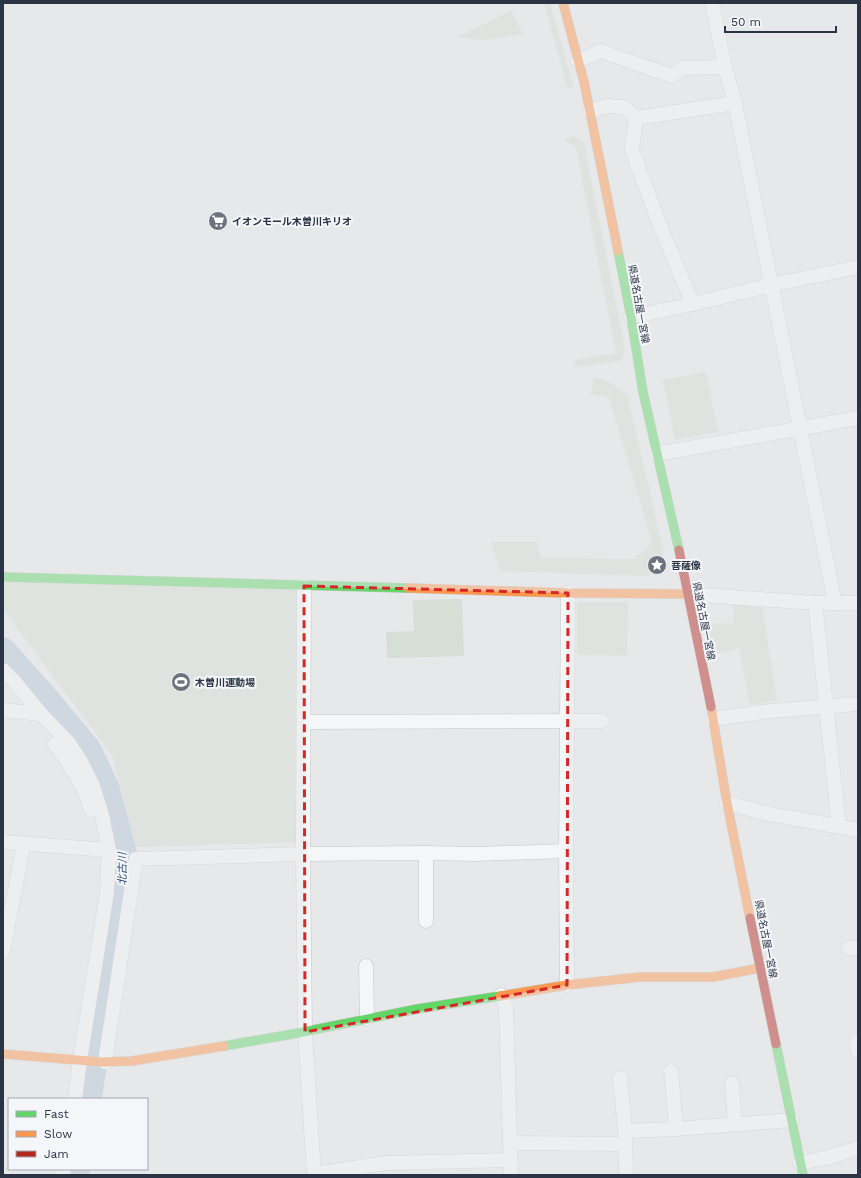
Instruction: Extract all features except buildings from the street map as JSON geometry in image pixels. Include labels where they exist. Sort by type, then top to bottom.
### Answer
[{"type":"street","name":"県道名古屋一宮線","points":[[563,3],[590,111],[631,316],[643,392],[678,543],[713,719],[727,803],[802,1169]]},
{"type":"street","points":[[712,3],[734,102],[835,603]]},
{"type":"street","points":[[578,61],[600,51],[672,76],[682,68],[725,67]]},
{"type":"street","points":[[636,118],[734,102]]},
{"type":"street","points":[[590,111],[608,106],[624,107],[636,118]]},
{"type":"street","points":[[636,118],[632,150],[662,231],[693,304]]},
{"type":"street","points":[[631,316],[693,304],[771,285],[858,267]]},
{"type":"street","points":[[657,454],[858,418]]},
{"type":"street","points":[[3,577],[568,593],[688,594],[815,603],[858,604]]},
{"type":"street","points":[[304,586],[303,854],[305,1032],[314,1174],[387,1163],[510,1160]]},
{"type":"street","points":[[567,985],[566,851],[568,593]]},
{"type":"street","points":[[815,603],[839,826]]},
{"type":"street","points":[[3,670],[41,714],[69,743],[93,786],[102,815],[103,850],[107,892],[75,1098]]},
{"type":"street","points":[[713,719],[770,711],[858,704]]},
{"type":"street","points":[[3,710],[41,714]]},
{"type":"street","points":[[304,722],[602,721]]},
{"type":"street","points":[[55,744],[71,767],[89,802],[95,822],[98,840],[103,850]]},
{"type":"street","points":[[727,803],[769,814],[858,830]]},
{"type":"street","points":[[3,842],[103,850]]},
{"type":"street","points":[[3,952],[24,843]]},
{"type":"street","points":[[103,1062],[136,859],[303,854],[475,854],[566,851]]},
{"type":"street","points":[[426,853],[426,921]]},
{"type":"street","points":[[366,966],[368,1019]]},
{"type":"street","points":[[3,1054],[103,1062],[132,1061],[305,1032],[416,1009],[567,985],[640,977],[713,977],[760,968]]},
{"type":"street","points":[[500,995],[506,1007],[511,1175]]},
{"type":"street","points":[[858,1041],[858,1051]]},
{"type":"street","points":[[671,1071],[676,1129]]},
{"type":"street","points":[[620,1078],[625,1138],[626,1175]]},
{"type":"street","points":[[732,1084],[735,1124]]},
{"type":"street","points":[[510,1143],[625,1138],[676,1129],[792,1120]]},
{"type":"street","points":[[802,1169],[830,1157],[858,1148]]},
{"type":"highlighted area","points":[[304,586],[568,593],[567,985],[305,1032]]},
{"type":"shaded area","points":[[544,3],[550,3],[574,89],[567,87]]},
{"type":"shaded area","points":[[511,11],[523,34],[482,40],[457,37]]},
{"type":"shaded area","points":[[572,136],[584,143],[625,350],[621,361],[575,367],[574,360],[616,353],[576,147],[564,140]]},
{"type":"shaded area","points":[[706,372],[718,432],[675,440],[663,380]]},
{"type":"shaded area","points":[[594,377],[606,380],[627,394],[664,553],[648,576],[500,571],[491,542],[537,542],[541,558],[635,559],[652,542],[609,397],[591,394]]},
{"type":"shaded area","name":"木曽川運動場","points":[[3,577],[304,586],[303,842],[136,847],[112,755],[3,609]]},
{"type":"shaded area","points":[[733,597],[761,600],[777,700],[750,705],[739,648],[710,655],[701,624],[734,623]]},
{"type":"shaded area","points":[[462,599],[464,656],[387,658],[386,632],[414,631],[413,600]]},
{"type":"shaded area","points":[[577,602],[628,602],[627,656],[577,655]]},
{"type":"waterway","name":"北古川","points":[[3,651],[88,750],[106,788],[124,855],[122,891],[88,1098]]},
{"type":"waterway","name":"北古川","points":[[76,1175],[77,1170]]},
{"type":"traffic: fast","points":[[618,251],[631,317],[643,392],[679,550]]},
{"type":"traffic: fast","points":[[3,577],[408,588]]},
{"type":"traffic: fast","points":[[224,1046],[417,1009],[500,996]]},
{"type":"traffic: fast","points":[[776,1044],[803,1175]]},
{"type":"traffic: slow","points":[[563,3],[584,82],[618,251]]},
{"type":"traffic: slow","points":[[408,588],[568,593],[688,594]]},
{"type":"traffic: slow","points":[[711,707],[727,803],[750,918]]},
{"type":"traffic: slow","points":[[500,996],[567,985],[640,977],[713,977],[760,968]]},
{"type":"traffic: slow","points":[[3,1054],[102,1062],[132,1061],[224,1046]]},
{"type":"traffic: jam","points":[[679,550],[711,707]]},
{"type":"traffic: jam","points":[[750,918],[776,1044]]},
{"type":"place","name":"イオンモール木曽川キリオ","points":[[218,221]]},
{"type":"place","name":"菩薩像","points":[[657,565]]},
{"type":"place","name":"木曽川運動場","points":[[181,682]]}]
